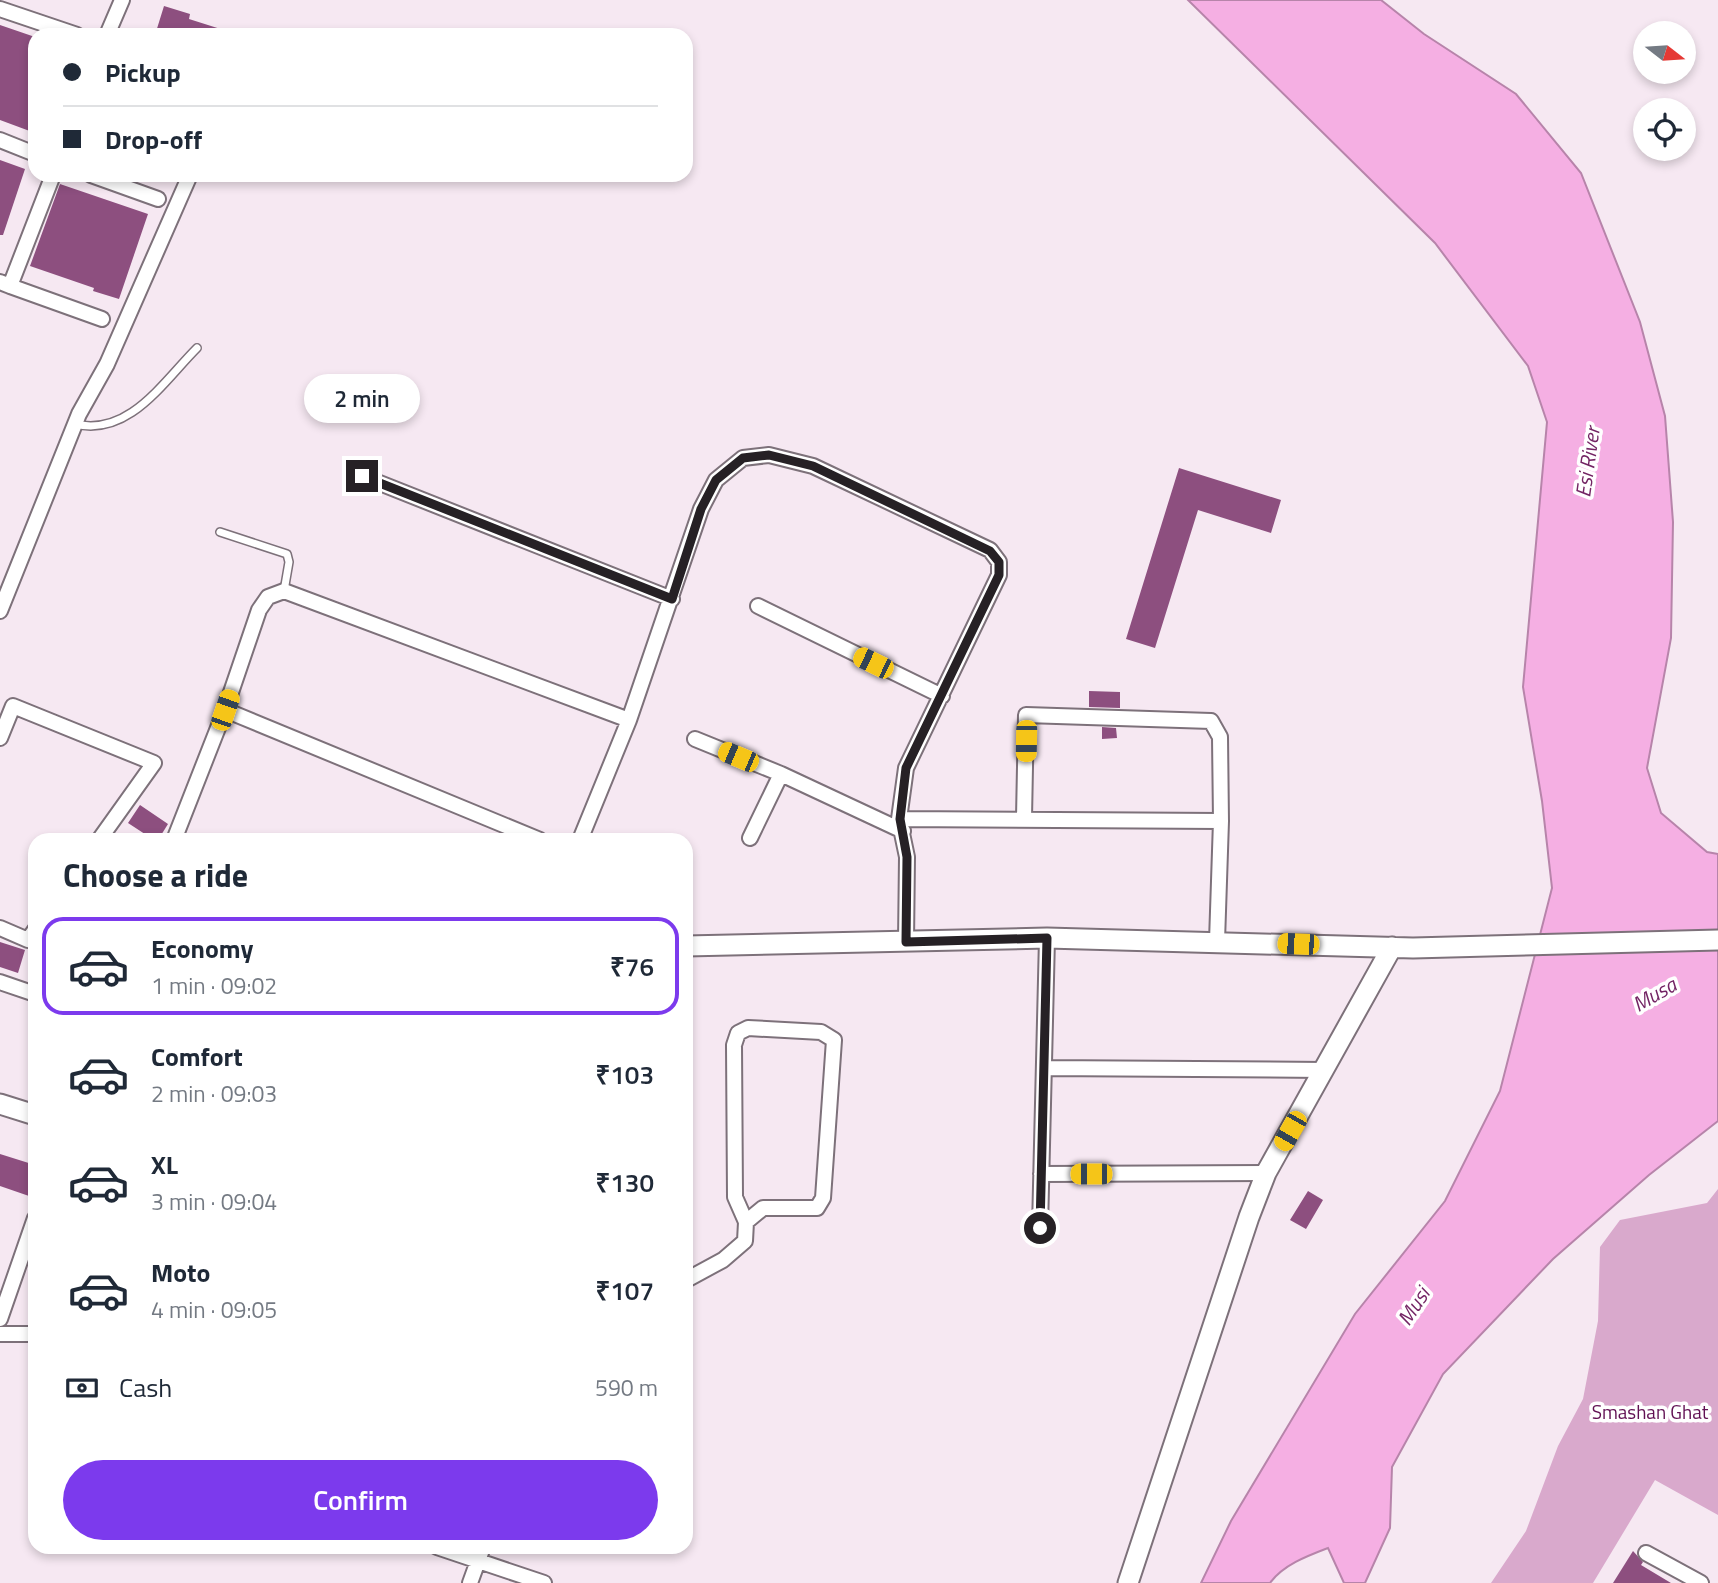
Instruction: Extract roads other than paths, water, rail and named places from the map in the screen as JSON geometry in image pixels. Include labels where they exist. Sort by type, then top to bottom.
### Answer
[{"type":"street","points":[[110,28],[122,0]]},
{"type":"street","points":[[0,9],[56,28]]},
{"type":"street","points":[[0,141],[28,152]]},
{"type":"street","points":[[51,182],[5,284],[102,318]]},
{"type":"street","points":[[111,182],[158,199]]},
{"type":"street","points":[[0,611],[75,424],[107,364],[187,182]]},
{"type":"street","points":[[583,833],[629,720],[701,509],[716,480],[743,458],[769,455],[813,466],[990,551],[999,562],[999,575],[906,768],[901,825],[907,857],[906,942]]},
{"type":"street","points":[[362,476],[672,599]]},
{"type":"street","points":[[177,833],[225,710],[259,610],[268,597],[284,591],[629,720]]},
{"type":"street","points":[[758,606],[942,696]]},
{"type":"street","points":[[0,738],[13,706],[154,763],[104,833]]},
{"type":"street","points":[[225,710],[523,833]]},
{"type":"street","points":[[1024,818],[1026,715],[1211,721],[1220,737],[1221,821],[1217,941]]},
{"type":"street","points":[[695,739],[901,825],[1024,818],[1221,821]]},
{"type":"street","points":[[750,838],[781,774]]},
{"type":"street","points":[[0,929],[28,940]]},
{"type":"street","points":[[1040,1228],[1047,938]]},
{"type":"street","points":[[693,946],[1047,938],[1413,948],[1718,940]]},
{"type":"street","points":[[1128,1583],[1266,1173],[1392,947]]},
{"type":"street","points":[[0,982],[28,992]]},
{"type":"street","points":[[693,1276],[723,1260],[745,1241],[747,1222],[735,1197],[734,1045],[737,1033],[748,1028],[821,1032],[834,1040],[823,1198],[817,1208],[763,1208],[747,1222]]},
{"type":"street","points":[[1044,1068],[1325,1070]]},
{"type":"street","points":[[0,1104],[28,1113]]},
{"type":"street","points":[[1041,1174],[1266,1173]]},
{"type":"street","points":[[0,1319],[28,1242]]},
{"type":"street","points":[[0,1334],[28,1334]]},
{"type":"street","points":[[1646,1553],[1701,1583]]},
{"type":"street","points":[[470,1583],[481,1554]]},
{"type":"street","points":[[483,1554],[544,1583]]},
{"type":"lane","points":[[75,424],[104,426],[122,420],[145,402],[197,348]]},
{"type":"lane","points":[[220,532],[287,554],[289,562],[284,591]]},
{"type":"water","points":[[1188,0],[1381,0],[1424,34],[1516,94],[1581,173],[1640,322],[1665,416],[1673,522],[1671,638],[1647,768],[1661,813],[1707,852],[1718,854],[1718,1121],[1649,1175],[1553,1259],[1443,1374],[1392,1467],[1390,1528],[1365,1583],[1344,1583],[1328,1548],[1289,1566],[1270,1583],[1201,1583],[1231,1521],[1355,1314],[1445,1201],[1500,1091],[1552,888],[1542,801],[1523,687],[1547,422],[1528,366],[1435,243]]},
{"type":"water label","name":"Esi River","points":[[1587,462]]},
{"type":"water label","name":"Musa","points":[[1654,994]]},
{"type":"water label","name":"Musi","points":[[1413,1306]]},
{"type":"park label","name":"Smashan Ghat","points":[[1650,1411]]}]
